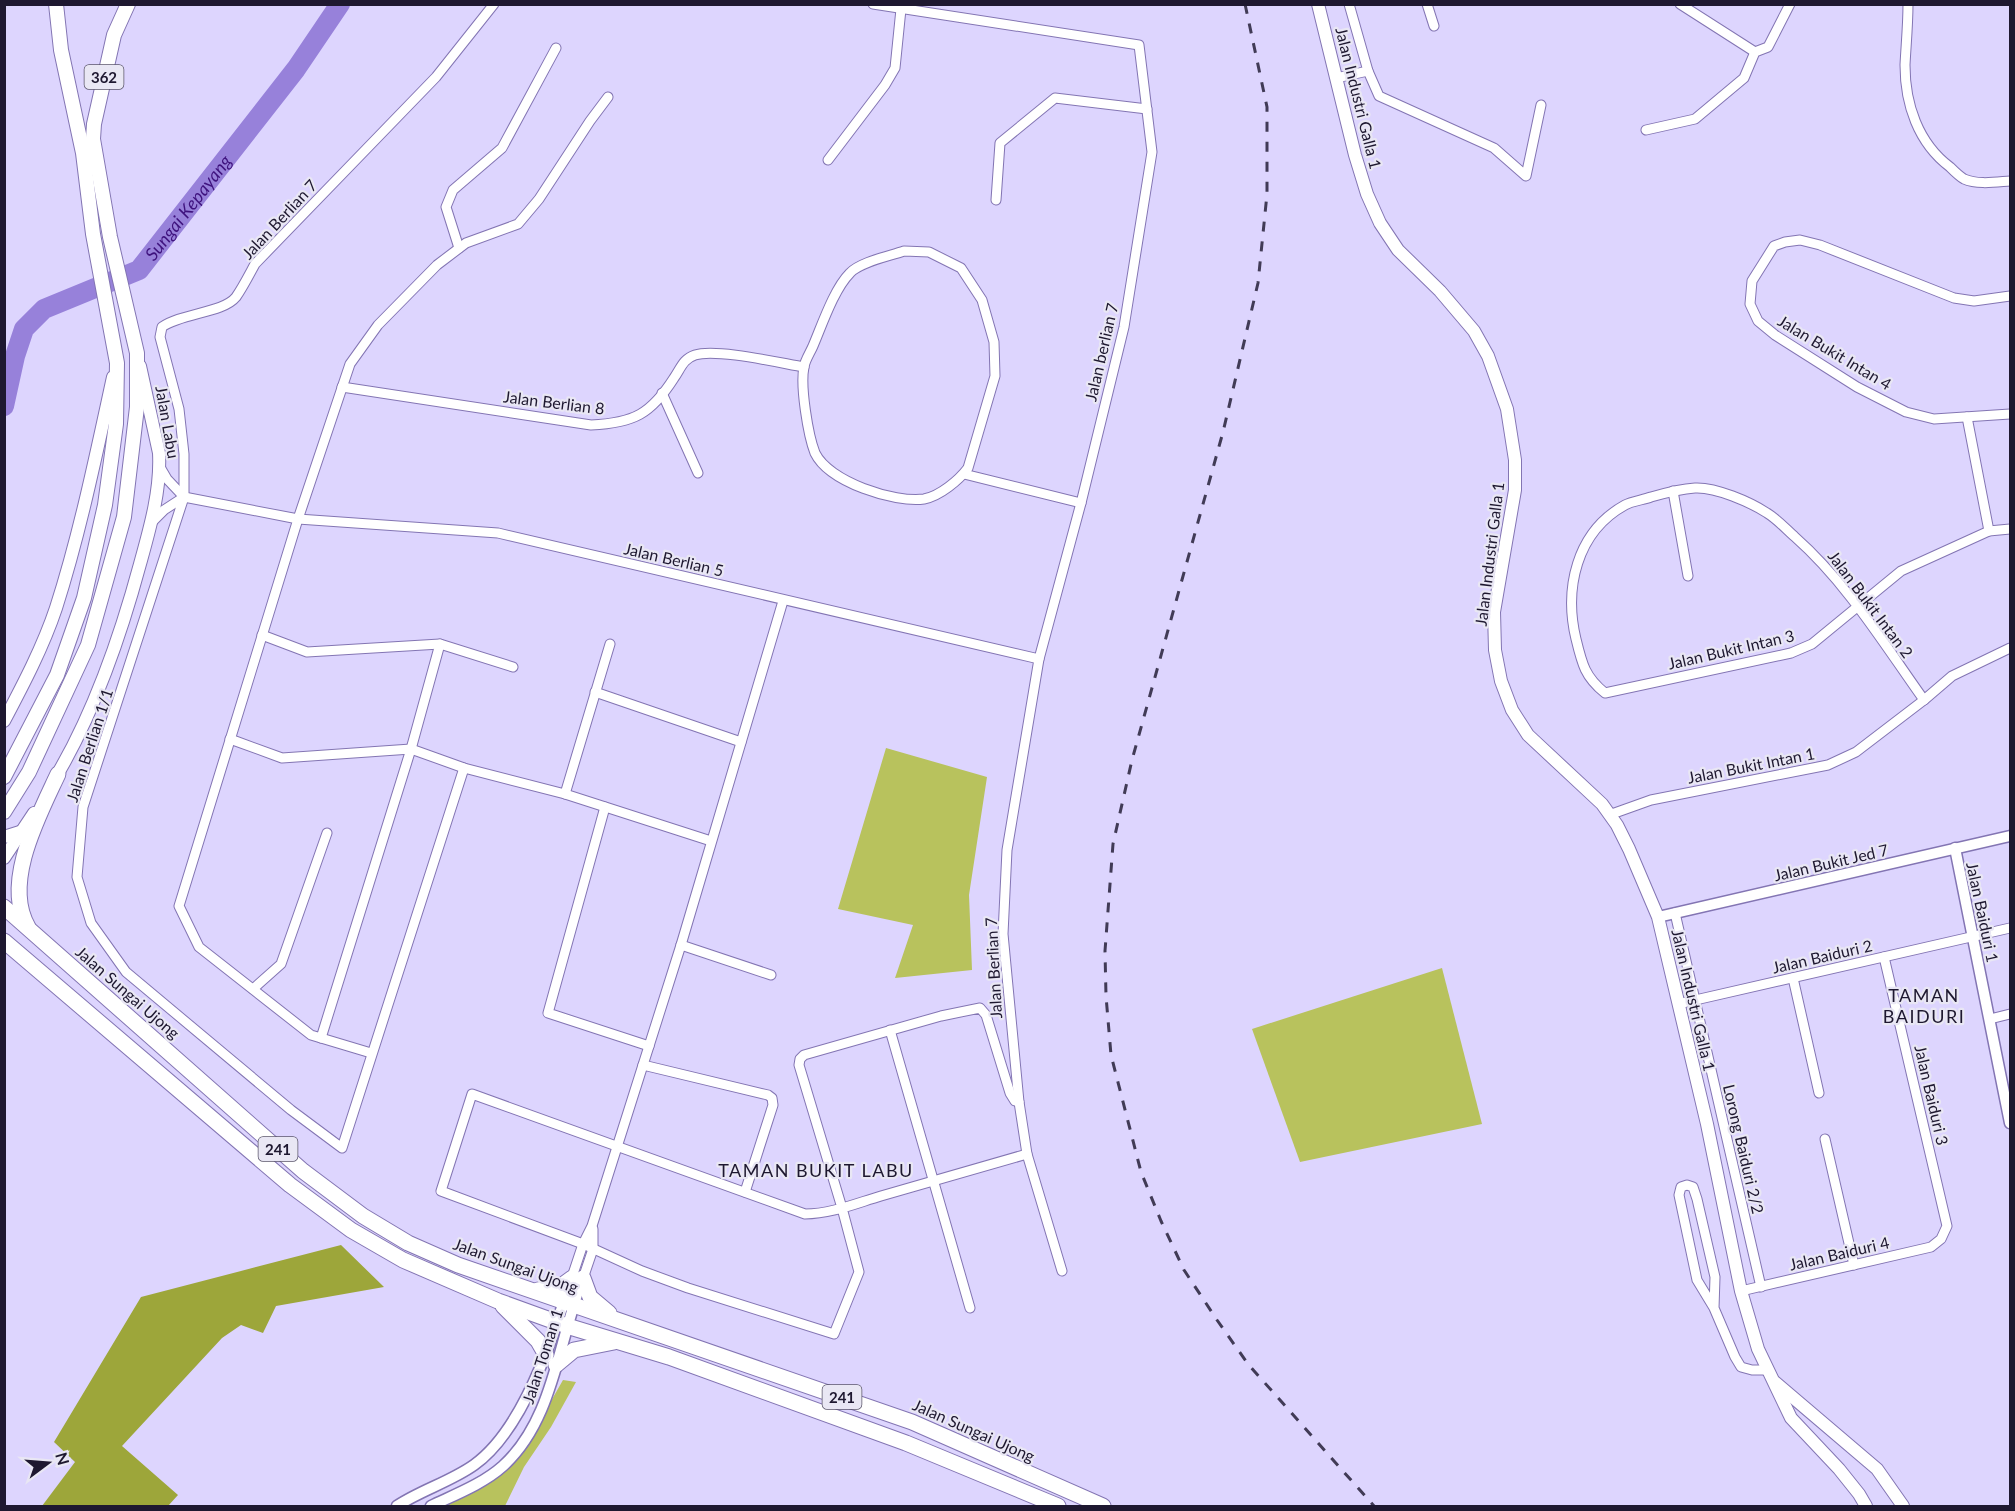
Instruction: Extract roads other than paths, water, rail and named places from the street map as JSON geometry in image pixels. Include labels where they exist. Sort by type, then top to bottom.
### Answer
[{"type":"highway","points":[[31,932],[26,922],[19,893],[22,870],[32,833],[58,774]]},
{"type":"highway","name":"Jalan Sungai Ujong","points":[[4,907],[303,1171],[363,1216],[408,1243],[458,1264],[912,1422],[1103,1506]]},
{"type":"highway","name":"241","points":[[5,942],[290,1185],[351,1230],[403,1260],[498,1301],[562,1324],[669,1357],[906,1443],[1058,1506]]},
{"type":"highway","points":[[532,1290],[554,1288],[578,1278],[590,1297],[614,1318]]},
{"type":"highway","points":[[498,1301],[528,1329],[551,1360],[581,1348],[617,1341]]},
{"type":"main road","name":"362","points":[[4,721],[55,611],[76,538],[117,363],[93,234],[83,153],[61,50],[56,4]]},
{"type":"main road","name":"Jalan Labu","points":[[4,858],[58,774],[114,650],[152,522],[160,467],[158,439],[110,237],[93,139],[94,124],[114,35],[128,4]]},
{"type":"main road","name":"Jalan Industri Galla 1","points":[[1318,4],[1364,184],[1380,222],[1398,250],[1440,291],[1474,331],[1488,356],[1507,409],[1515,460],[1515,490],[1494,612],[1495,650],[1501,681],[1512,710],[1528,735],[1602,804],[1629,849],[1658,917],[1707,1124],[1749,1323],[1770,1375],[1791,1418],[1839,1469],[1866,1506]]},
{"type":"main road","points":[[4,812],[29,772],[88,645],[100,605],[124,517],[137,407],[137,353]]},
{"type":"main road","points":[[4,777],[57,675],[84,598],[105,505],[116,424],[117,363]]},
{"type":"main road","points":[[4,837],[23,831]]},
{"type":"main road","points":[[1770,1375],[1877,1469],[1903,1506]]},
{"type":"street","name":"Jalan Berlian 7","points":[[184,496],[184,454],[179,409],[160,337],[162,327],[172,320],[225,306],[235,298],[255,264],[436,76],[494,4]]},
{"type":"street","points":[[828,160],[885,85],[895,68],[901,9],[873,4]]},
{"type":"street","points":[[1349,4],[1368,71],[1379,96],[1494,148],[1526,176],[1541,105]]},
{"type":"street","points":[[1427,4],[1434,26]]},
{"type":"street","points":[[1680,4],[1755,52]]},
{"type":"street","points":[[1646,130],[1695,119],[1744,78],[1755,52],[1768,47],[1790,4]]},
{"type":"street","points":[[1908,4],[1905,65],[1907,91],[1913,116],[1925,142],[1940,160],[1965,179],[1988,183],[2010,181]]},
{"type":"street","name":"Jalan berlian 7","points":[[901,9],[1139,45],[1152,152],[1124,327],[1081,503],[1039,659]]},
{"type":"street","points":[[459,248],[446,207],[453,190],[502,148],[556,48]]},
{"type":"street","points":[[1336,78],[1368,71]]},
{"type":"street","points":[[464,768],[371,1053],[311,1035],[199,947],[180,906],[298,519],[350,364],[378,325],[437,265],[466,243],[518,224],[539,199],[590,121],[608,98]]},
{"type":"street","points":[[996,200],[1000,143],[1055,98],[1147,109]]},
{"type":"street","name":"Jalan Bukit Intan 4","points":[[2010,296],[1974,301],[1954,298],[1820,244],[1800,240],[1774,246],[1752,281],[1750,304],[1758,321],[1775,335],[1857,387],[1906,412],[1934,419],[2010,414]]},
{"type":"street","points":[[904,251],[929,252],[961,268],[982,300],[994,342],[995,376],[968,468],[959,481],[926,499],[882,495],[854,484],[830,469],[816,454],[810,435],[805,403],[804,367],[832,300],[850,272],[904,251]]},
{"type":"street","name":"Jalan Berlian 8","points":[[342,387],[591,425],[618,424],[647,412],[674,379],[684,361],[696,354],[728,354],[804,367]]},
{"type":"street","points":[[662,393],[698,472]]},
{"type":"street","points":[[1967,417],[1989,531]]},
{"type":"street","points":[[152,522],[184,496],[167,479],[160,467]]},
{"type":"street","points":[[964,474],[1081,503]]},
{"type":"street","name":"Jalan Bukit Intan 2","points":[[1605,693],[1592,683],[1582,664],[1571,620],[1571,583],[1582,550],[1600,523],[1626,505],[1673,491],[1697,488],[1743,499],[1770,514],[1815,555],[1857,606],[1924,700]]},
{"type":"street","points":[[1673,491],[1688,576]]},
{"type":"street","name":"Jalan Berlian 5","points":[[184,496],[298,519],[498,533],[1039,659]]},
{"type":"street","name":"Jalan Berlian 1/1","points":[[184,496],[83,807],[77,877],[91,923],[126,972],[291,1110],[342,1148],[371,1053]]},
{"type":"street","name":"Jalan Bukit Intan 3","points":[[1605,693],[1791,653],[1812,644],[1901,571],[1989,531],[2010,529]]},
{"type":"street","points":[[578,1278],[583,1244],[592,1226],[681,945],[783,601]]},
{"type":"street","points":[[262,635],[307,652],[440,644],[513,667]]},
{"type":"street","points":[[321,1038],[411,749],[440,644]]},
{"type":"street","points":[[565,794],[610,644]]},
{"type":"street","name":"Jalan Bukit Intan 1","points":[[1609,815],[1652,800],[1828,765],[1856,752],[1952,676],[2010,648]]},
{"type":"street","name":"Jalan Berlian 7","points":[[1039,659],[1007,850],[1003,934],[1019,1102],[1028,1154],[1062,1271]]},
{"type":"street","points":[[595,692],[741,742]]},
{"type":"street","points":[[230,739],[282,758],[411,749],[464,768],[565,794],[711,841]]},
{"type":"street","points":[[605,807],[548,1013],[649,1046]]},
{"type":"street","points":[[253,989],[281,964],[327,833]]},
{"type":"street","name":"Jalan Bukit Jed 7","points":[[1658,917],[2010,836]]},
{"type":"street","name":"Jalan Baiduri 1","points":[[1955,849],[2008,1096],[2010,1123]]},
{"type":"street","name":"Lorong Baiduri 2/2","points":[[1675,913],[1761,1287]]},
{"type":"street","name":"Jalan Baiduri 2","points":[[1678,1004],[2010,928]]},
{"type":"street","points":[[681,945],[771,975]]},
{"type":"street","name":"Jalan Baiduri 3","points":[[1884,957],[1947,1227],[1941,1239]]},
{"type":"street","points":[[1792,978],[1819,1093]]},
{"type":"street","points":[[1019,1102],[1015,1101],[1010,1093],[986,1015],[980,1008],[890,1030],[804,1055],[800,1059],[799,1065],[842,1208],[859,1272],[834,1334],[679,1285],[583,1244],[441,1191],[472,1094],[805,1214],[825,1213],[842,1208],[933,1181],[1028,1154]]},
{"type":"street","points":[[1990,1019],[2010,1014]]},
{"type":"street","points":[[890,1030],[970,1308]]},
{"type":"street","points":[[643,1065],[768,1095],[772,1098],[773,1105],[745,1192]]},
{"type":"street","points":[[1825,1139],[1854,1265]]},
{"type":"street","points":[[1714,1308],[1715,1277],[1698,1199],[1693,1188],[1687,1185],[1682,1187],[1679,1195],[1697,1281],[1714,1308],[1741,1367],[1770,1375]]},
{"type":"street","points":[[569,1303],[578,1278],[593,1249],[592,1226]]},
{"type":"street","name":"Jalan Baiduri 4","points":[[1741,1291],[1931,1248],[1941,1239]]},
{"type":"street","name":"Jalan Toman 1","points":[[434,1506],[502,1467],[522,1445],[543,1407],[551,1360],[569,1303]]},
{"type":"street","name":"Jalan Toman 1","points":[[397,1506],[475,1464],[492,1449],[551,1360]]},
{"type":"waterway","name":"Sungai Kepayang","points":[[4,406],[15,356],[24,329],[44,309],[139,270],[296,69],[340,4]]},
{"type":"railway","points":[[1245,4],[1267,107],[1267,194],[1258,283],[1223,432],[1132,760],[1113,844],[1105,951],[1111,1055],[1141,1172],[1184,1270],[1248,1364],[1374,1506]]},
{"type":"district","name":"TAMAN BAIDURI","points":[[1924,1005]]},
{"type":"district","name":"TAMAN BUKIT LABU","points":[[816,1170]]}]
